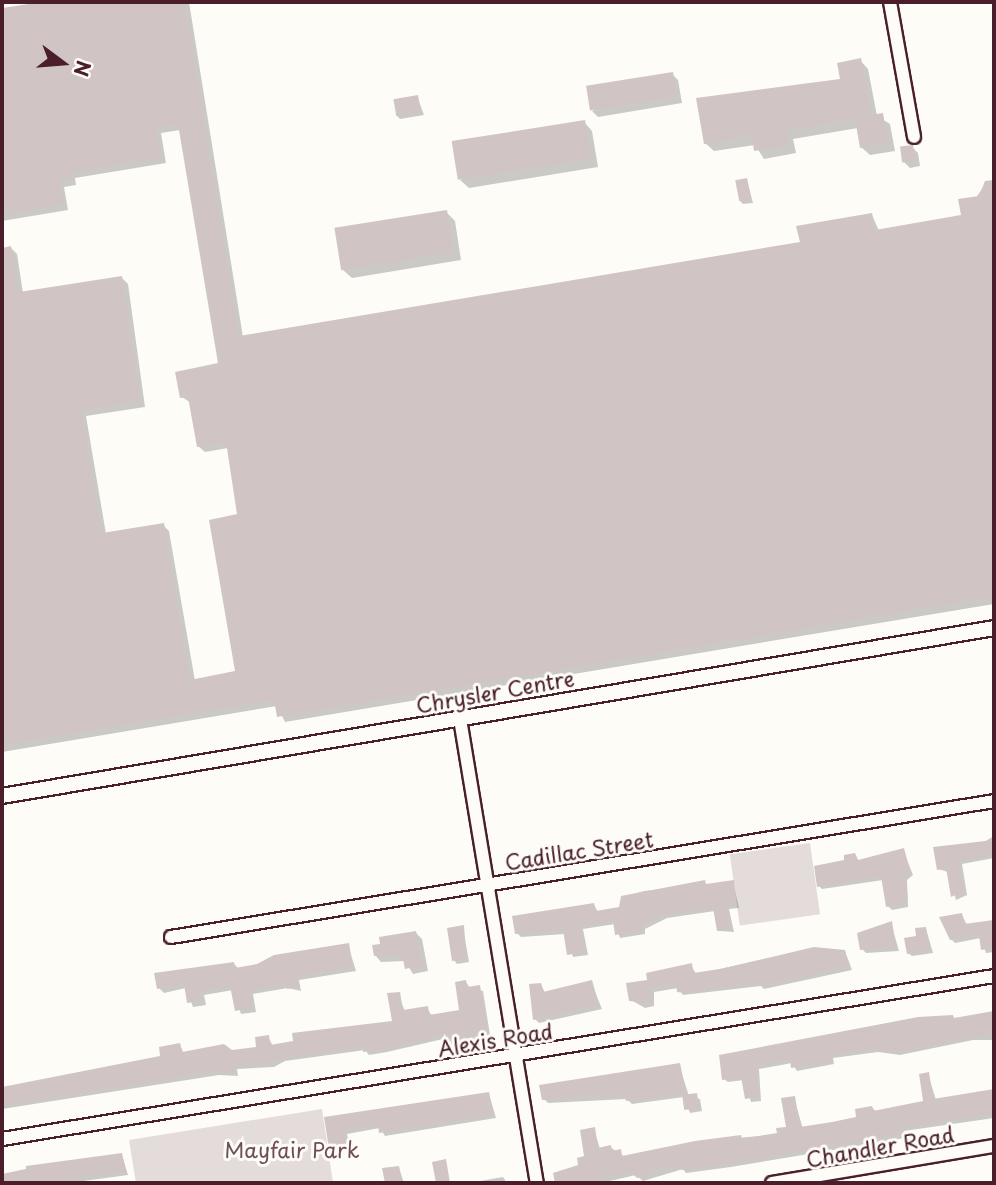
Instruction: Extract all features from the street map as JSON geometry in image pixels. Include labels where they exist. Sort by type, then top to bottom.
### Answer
[{"type":"street","points":[[890,2],[914,137]]},
{"type":"street","name":"Chrysler Centre","points":[[2,796],[994,628]]},
{"type":"street","points":[[460,719],[537,1183]]},
{"type":"street","name":"Cadillac Street","points":[[171,937],[994,801]]},
{"type":"street","name":"Alexis Road","points":[[2,1139],[994,976]]},
{"type":"street","name":"Chandler Road","points":[[772,1183],[994,1146]]},
{"type":"green space","points":[[810,843],[820,914],[740,926],[730,854]]},
{"type":"green space","name":"Mayfair Park","points":[[322,1109],[333,1183],[136,1183],[129,1140]]},
{"type":"building","points":[[42,2],[185,2],[239,336],[800,242],[796,226],[872,213],[875,230],[961,215],[958,199],[979,196],[985,181],[994,180],[994,597],[277,717],[274,700],[2,745],[2,248],[11,246],[19,292],[122,276],[140,401],[81,410],[102,533],[164,523],[190,680],[235,671],[209,520],[237,514],[226,442],[197,447],[188,397],[180,398],[175,372],[218,363],[178,124],[156,127],[161,157],[70,173],[71,179],[59,181],[63,204],[2,215],[2,8]]},
{"type":"building","points":[[861,58],[871,115],[883,113],[888,143],[860,148],[855,119],[786,131],[789,145],[754,151],[752,136],[704,144],[696,98],[840,79],[837,63]]},
{"type":"building","points":[[673,72],[677,97],[590,110],[586,86]]},
{"type":"building","points":[[418,95],[421,112],[396,116],[393,99]]},
{"type":"building","points":[[585,120],[591,159],[458,180],[452,141]]},
{"type":"building","points":[[913,145],[915,161],[902,162],[900,147]]},
{"type":"building","points":[[747,178],[751,199],[739,201],[735,180]]},
{"type":"building","points":[[447,210],[454,252],[341,270],[334,228]]},
{"type":"building","points":[[994,840],[992,856],[959,861],[964,891],[951,897],[946,868],[937,870],[933,847]]},
{"type":"building","points":[[904,848],[910,871],[904,876],[908,898],[904,904],[886,907],[881,876],[817,887],[814,866],[844,860],[844,855],[855,853],[858,860]]},
{"type":"building","points":[[705,880],[706,884],[734,880],[736,904],[727,906],[731,929],[717,931],[713,908],[662,915],[642,926],[642,931],[615,935],[613,921],[580,926],[585,952],[567,955],[563,930],[515,934],[512,916],[594,903],[596,911],[619,907],[621,896]]},
{"type":"building","points":[[962,913],[964,924],[994,920],[994,948],[981,950],[979,935],[950,940],[939,917]]},
{"type":"building","points":[[892,921],[896,948],[860,950],[857,933]]},
{"type":"building","points":[[464,925],[466,959],[452,961],[447,928]]},
{"type":"building","points":[[926,927],[930,950],[907,954],[904,938],[916,936],[915,928]]},
{"type":"building","points":[[416,931],[423,965],[405,969],[402,955],[374,956],[372,945],[380,944],[379,937]]},
{"type":"building","points":[[349,943],[353,967],[296,976],[298,987],[287,989],[286,984],[249,990],[252,1008],[235,1011],[230,986],[200,991],[202,1001],[187,1003],[184,984],[157,989],[154,973],[234,962],[235,968],[257,964],[274,955]]},
{"type":"building","points":[[814,947],[845,950],[848,966],[758,986],[756,982],[686,993],[677,992],[676,984],[650,988],[651,1003],[629,1001],[626,983],[647,980],[646,973],[692,963],[693,973],[720,969]]},
{"type":"building","points":[[466,980],[467,987],[480,985],[487,1031],[477,1033],[478,1036],[444,1041],[438,1036],[363,1052],[363,1047],[281,1058],[269,1064],[234,1066],[235,1072],[217,1075],[217,1071],[2,1106],[2,1087],[160,1056],[159,1047],[180,1043],[182,1052],[224,1044],[232,1050],[256,1047],[255,1037],[269,1035],[270,1045],[293,1041],[292,1033],[392,1021],[387,993],[400,992],[403,1010],[428,1006],[429,1015],[459,1010],[455,982]]},
{"type":"building","points":[[592,980],[599,1005],[533,1020],[529,984],[541,983],[543,992]]},
{"type":"building","points":[[994,1011],[994,1032],[982,1036],[895,1052],[876,1052],[876,1048],[831,1055],[832,1061],[791,1068],[790,1059],[756,1065],[759,1097],[745,1099],[741,1077],[722,1080],[719,1055],[918,1017],[953,1015],[954,1018]]},
{"type":"building","points":[[680,1063],[686,1093],[626,1101],[625,1096],[602,1099],[601,1095],[542,1100],[539,1085]]},
{"type":"building","points":[[929,1072],[933,1099],[994,1089],[994,1114],[901,1128],[902,1134],[727,1164],[681,1170],[680,1166],[649,1171],[650,1176],[637,1178],[631,1172],[598,1178],[599,1183],[555,1183],[553,1173],[578,1165],[577,1158],[584,1156],[580,1130],[595,1127],[598,1148],[611,1145],[612,1151],[621,1149],[622,1156],[695,1141],[741,1135],[742,1139],[777,1133],[776,1128],[786,1127],[781,1098],[795,1096],[800,1127],[832,1122],[856,1117],[855,1109],[872,1106],[873,1111],[923,1101],[919,1074]]},
{"type":"building","points":[[489,1092],[493,1115],[379,1133],[378,1125],[345,1130],[347,1146],[329,1149],[324,1117]]},
{"type":"building","points":[[697,1093],[699,1108],[684,1110],[682,1095]]},
{"type":"building","points":[[122,1153],[126,1172],[66,1178],[66,1183],[4,1183],[2,1174],[26,1169],[26,1166]]},
{"type":"building","points":[[446,1159],[450,1183],[436,1183],[432,1162]]},
{"type":"building","points":[[399,1166],[402,1182],[385,1183],[382,1168]]}]
